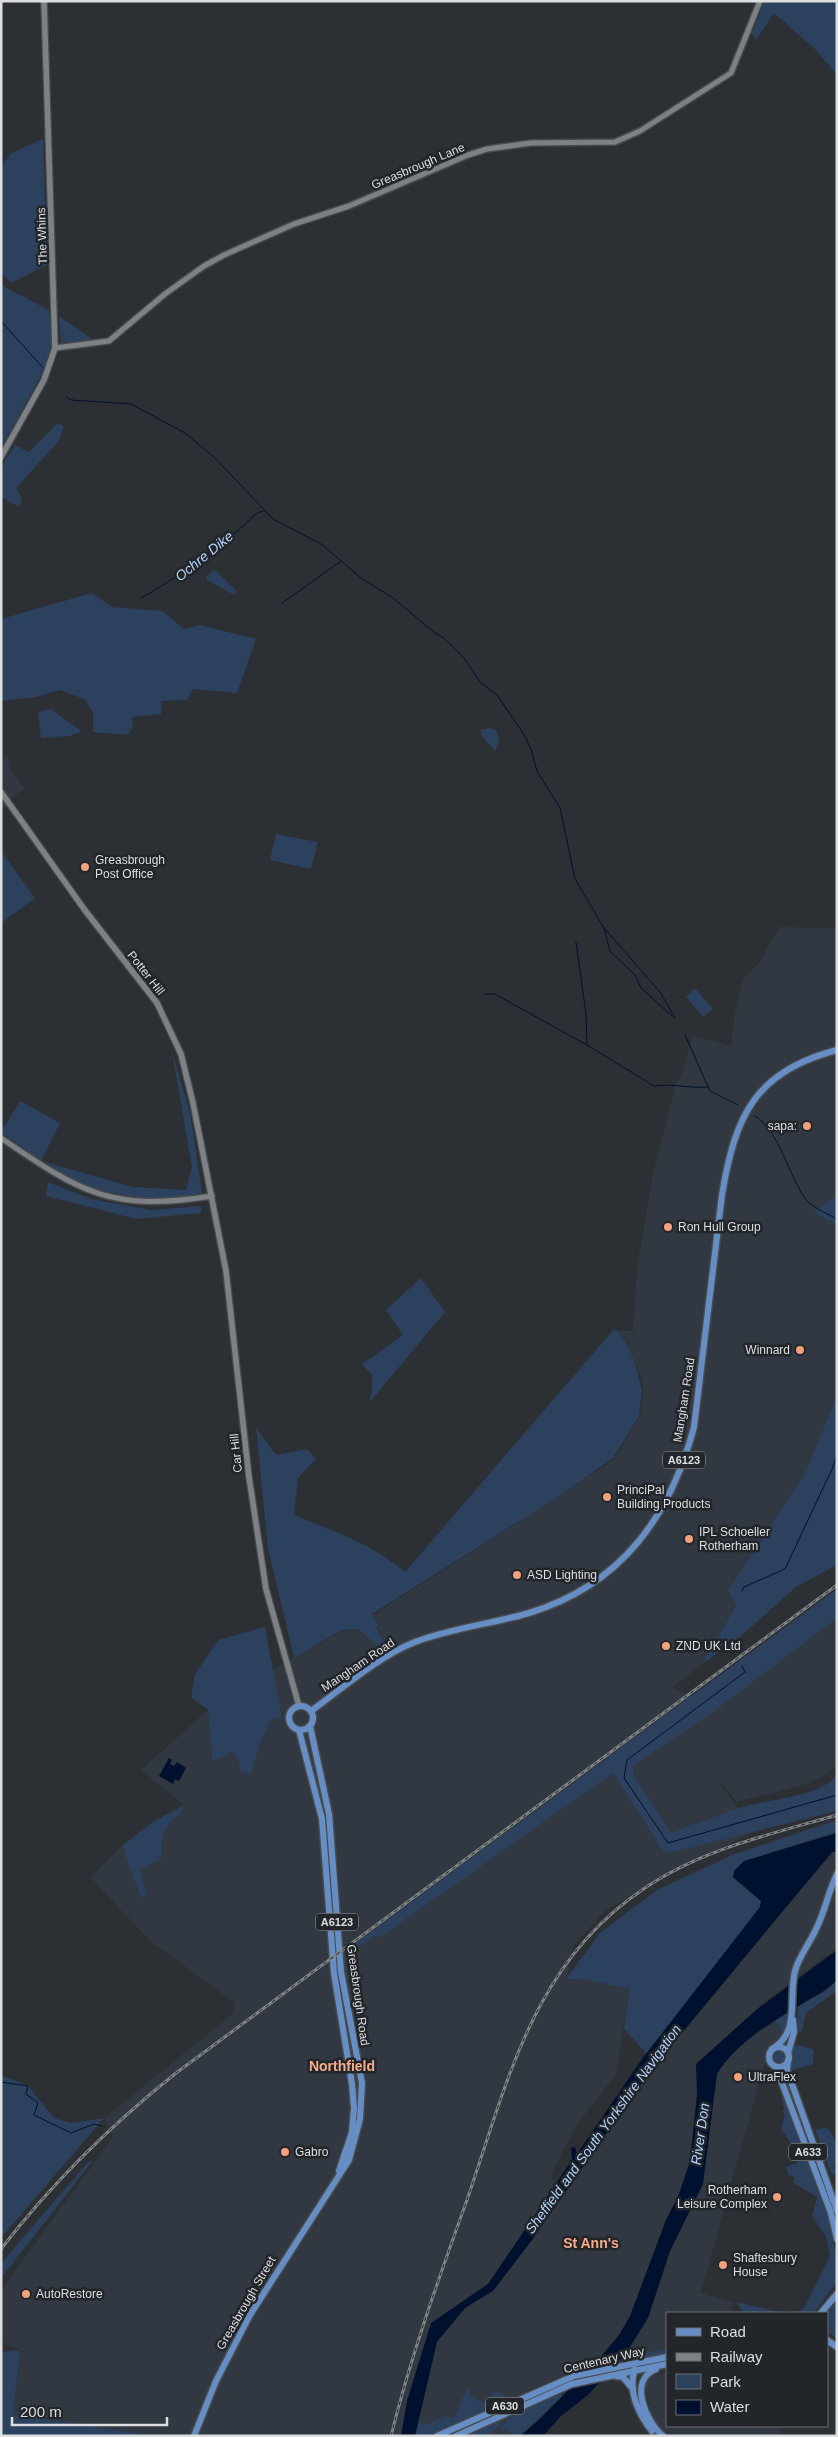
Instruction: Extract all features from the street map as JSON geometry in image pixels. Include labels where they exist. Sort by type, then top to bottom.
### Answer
[{"type":"main road","name":"The Whins","points":[[1,457],[44,380],[55,348],[44,1]]},
{"type":"main road","name":"Potter Hill","points":[[1,792],[84,909],[157,1004],[167,1021],[181,1054],[212,1196]]},
{"type":"main road","name":"Mangham Road","points":[[311,1711],[396,1652],[414,1642],[528,1613],[562,1600],[609,1571],[636,1545],[673,1490],[687,1453],[694,1427],[722,1194],[726,1168],[739,1125],[756,1096],[777,1075],[800,1062],[837,1050]]},
{"type":"main road","name":"Car Hill","points":[[212,1196],[226,1271],[248,1477],[266,1589],[299,1706]]},
{"type":"main road","points":[[299,1706],[306,1707],[311,1711]]},
{"type":"main road","name":"Greasbrough Road","points":[[299,1706],[293,1709],[289,1718],[292,1726],[299,1730],[322,1819],[334,1973],[357,2118]]},
{"type":"main road","name":"Greasbrough Road","points":[[311,1711],[313,1719],[310,1726],[329,1814],[341,1972],[362,2083],[357,2118]]},
{"type":"main road","points":[[299,1730],[310,1726]]},
{"type":"main road","name":"A633","points":[[837,1874],[817,1928],[795,1970],[792,2017],[794,2032],[788,2053],[788,2070],[837,2211]]},
{"type":"main road","name":"A633","points":[[792,2017],[785,2038],[769,2052],[769,2061],[776,2067],[831,2213],[837,2239]]},
{"type":"main road","points":[[772,2049],[780,2046],[788,2053]]},
{"type":"main road","name":"A6123","points":[[352,2084],[356,2083],[355,2054]]},
{"type":"main road","points":[[776,2067],[783,2066],[788,2060]]},
{"type":"main road","name":"Greasbrough Street","points":[[331,2188],[354,2134],[357,2118]]},
{"type":"main road","name":"Greasbrough Street","points":[[194,2436],[216,2381],[250,2315],[349,2160],[357,2118]]},
{"type":"main road","points":[[822,2312],[836,2293]]},
{"type":"main road","name":"Centenary Way","points":[[437,2436],[574,2376],[666,2357]]},
{"type":"main road","points":[[641,2362],[634,2371],[633,2390],[641,2418],[656,2436]]},
{"type":"main road","points":[[663,2436],[648,2417],[641,2385],[647,2374],[666,2364]]},
{"type":"main road","name":"Centenary Way","points":[[456,2436],[572,2384],[666,2364]]},
{"type":"main road","points":[[612,2376],[623,2377],[633,2390]]},
{"type":"street","name":"Greasbrough Lane","points":[[55,348],[109,341],[165,294],[217,258],[294,224],[349,206],[468,155],[487,149],[531,143],[615,142],[640,132],[731,73],[760,1]]},
{"type":"street","points":[[1,1138],[60,1178],[104,1196],[155,1203],[212,1196]]},
{"type":"shaded area","points":[[1,757],[8,757],[12,772],[25,789],[7,800],[10,804],[1,810]]},
{"type":"shaded area","points":[[779,927],[837,928],[837,1195],[813,1212],[837,1225],[837,1395],[805,1473],[728,1591],[736,1604],[702,1664],[673,1687],[714,1708],[837,1595],[837,1765],[827,1774],[807,1784],[737,1802],[720,1782],[756,1830],[607,1909],[573,1946],[567,1979],[587,1980],[630,1989],[616,2074],[576,2126],[554,2168],[551,2180],[575,2178],[651,2070],[785,1907],[837,1849],[837,1948],[759,2006],[775,2020],[784,2035],[769,2047],[701,2293],[734,2302],[730,2312],[666,2312],[666,2348],[644,2353],[630,2346],[648,2318],[670,2251],[690,2210],[673,2204],[630,2316],[619,2335],[599,2359],[428,2436],[154,2436],[13,2414],[20,2350],[1,2343],[1,2290],[113,2137],[104,2118],[234,2013],[234,2002],[150,1941],[90,1877],[122,1846],[141,1898],[146,1896],[140,1870],[161,1859],[162,1839],[168,1822],[182,1813],[184,1805],[141,1770],[208,1710],[212,1761],[234,1752],[239,1762],[240,1772],[251,1774],[260,1743],[271,1720],[282,1718],[272,1670],[342,1631],[357,1629],[382,1650],[389,1648],[377,1627],[380,1625],[373,1615],[614,1459],[640,1416],[643,1391],[642,1378],[626,1340],[616,1331],[633,1331],[637,1266],[654,1169],[677,1080],[680,1080],[693,1036],[731,1046],[736,1006],[743,978],[759,963]]},
{"type":"shaded area","points":[[666,2371],[666,2427],[783,2427],[776,2436],[667,2436],[651,2417],[645,2383],[647,2379]]},
{"type":"shaded area","points":[[510,2413],[526,2431],[520,2436],[463,2436]]},
{"type":"green space","points":[[765,1],[837,1],[837,75],[815,49],[774,13],[756,40],[752,33]]},
{"type":"green space","points":[[43,139],[47,265],[11,283],[1,273],[1,168],[11,153]]},
{"type":"green space","points":[[1,285],[49,310],[53,349],[39,379],[1,448]]},
{"type":"green space","points":[[59,316],[93,340],[61,343]]},
{"type":"green space","points":[[58,423],[64,426],[59,441],[16,488],[22,499],[19,507],[1,497],[1,467],[15,445],[29,452]]},
{"type":"green space","points":[[214,570],[237,592],[234,595],[207,580],[206,576]]},
{"type":"green space","points":[[92,593],[112,607],[162,611],[184,629],[200,625],[256,639],[237,693],[193,689],[187,700],[161,701],[161,714],[132,717],[133,726],[128,735],[93,732],[93,712],[84,699],[60,690],[36,697],[1,701],[1,619]]},
{"type":"green space","points":[[51,709],[80,730],[80,733],[72,734],[72,736],[41,738],[38,712]]},
{"type":"green space","points":[[490,728],[496,730],[499,741],[495,751],[481,735],[481,730]]},
{"type":"green space","points":[[276,834],[318,842],[311,869],[270,860]]},
{"type":"green space","points":[[1,851],[35,898],[1,923]]},
{"type":"green space","points":[[695,988],[713,1009],[703,1017],[686,997]]},
{"type":"green space","points":[[172,1051],[190,1113],[202,1193],[153,1200],[91,1189],[41,1161],[133,1187],[186,1190],[192,1168]]},
{"type":"green space","points":[[20,1101],[60,1123],[41,1161],[1,1132],[1,1125],[5,1126]]},
{"type":"green space","points":[[48,1182],[91,1199],[152,1210],[201,1206],[201,1213],[136,1219],[46,1196]]},
{"type":"green space","points":[[837,1195],[837,1225],[813,1212]]},
{"type":"green space","points":[[421,1278],[445,1312],[369,1403],[372,1391],[372,1375],[362,1364],[403,1335],[386,1310]]},
{"type":"green space","points":[[614,1329],[625,1340],[634,1359],[642,1391],[639,1416],[613,1458],[561,1495],[372,1614],[379,1625],[376,1627],[388,1647],[382,1650],[358,1629],[342,1630],[294,1658],[268,1549],[256,1427],[276,1455],[307,1449],[316,1459],[298,1478],[294,1515],[366,1546],[393,1562],[405,1572]]},
{"type":"green space","points":[[837,1395],[837,1565],[796,1587],[740,1637],[702,1664],[736,1605],[728,1591],[805,1473]]},
{"type":"green space","points":[[837,1589],[837,1618],[717,1709],[634,1765],[633,1774],[671,1833],[739,1808],[804,1794],[827,1784],[837,1776],[837,1811],[665,1854],[613,1773],[379,1938],[377,1935],[350,1953],[348,1949]]},
{"type":"green space","points":[[265,1627],[282,1718],[271,1720],[260,1743],[251,1774],[240,1772],[239,1762],[234,1752],[212,1761],[208,1710],[191,1697],[195,1674],[218,1640]]},
{"type":"green space","points":[[184,1805],[182,1813],[166,1827],[161,1859],[140,1870],[147,1896],[141,1898],[122,1846],[151,1823]]},
{"type":"green space","points":[[837,1820],[837,1832],[744,1861],[734,1879],[761,1901],[760,1907],[647,2054],[624,2029],[630,1989],[587,1980],[566,1979],[600,1933],[657,1890],[732,1855]]},
{"type":"green space","points":[[837,1980],[837,1991],[806,2013],[801,2034],[798,2028],[798,2007],[827,1990]]},
{"type":"green space","points":[[788,2013],[788,2024],[784,2035],[775,2020]]},
{"type":"green space","points":[[799,2045],[814,2050],[813,2064],[792,2070],[792,2047]]},
{"type":"green space","points":[[779,2051],[785,2057],[779,2063],[773,2057]]},
{"type":"green space","points":[[1,2075],[28,2086],[54,2118],[71,2123],[104,2118],[1,2238]]},
{"type":"green space","points":[[778,2077],[830,2223],[837,2264],[836,2283],[815,2312],[798,2312],[804,2308],[830,2256],[826,2236],[812,2216],[817,2197],[792,2182],[795,2180],[792,2175],[789,2176],[786,2167],[798,2163],[796,2157],[799,2154],[781,2129],[785,2114],[782,2112],[784,2109]]},
{"type":"green space","points":[[826,2127],[832,2134],[836,2148],[837,2162],[833,2165],[837,2169],[837,2173],[832,2175],[815,2130]]},
{"type":"green space","points":[[94,2159],[1,2278],[1,2264],[88,2162]]},
{"type":"green space","points":[[837,2301],[837,2339],[829,2332],[828,2313]]},
{"type":"green space","points":[[736,2302],[779,2312],[743,2312]]},
{"type":"green space","points":[[630,2346],[644,2353],[666,2348],[666,2353],[625,2362],[628,2357],[624,2358]]},
{"type":"green space","points":[[20,2350],[13,2414],[154,2436],[1,2436],[1,2352]]},
{"type":"green space","points":[[467,2387],[472,2397],[483,2403],[485,2401],[489,2402],[494,2391],[506,2395],[490,2403],[489,2408],[453,2426],[434,2433],[415,2436],[418,2423],[427,2424],[446,2416],[454,2419]]},
{"type":"green space","points":[[561,2394],[562,2396],[520,2436],[501,2429],[504,2423],[518,2413]]},
{"type":"green space","points":[[502,2418],[494,2432],[480,2436],[469,2436]]},
{"type":"water","points":[[169,1758],[172,1760],[170,1764],[174,1766],[177,1762],[186,1768],[179,1781],[175,1779],[173,1784],[159,1776]]},
{"type":"water","name":"Sheffield and South Yorkshire Navigation","points":[[837,1833],[836,1852],[832,1852],[651,2070],[532,2240],[493,2291],[465,2308],[437,2342],[415,2436],[401,2436],[407,2401],[431,2323],[488,2284],[572,2160],[571,2148],[575,2147],[577,2154],[642,2059],[760,1907],[761,1901],[733,1877],[734,1871],[744,1861]]},
{"type":"water","name":"River Don","points":[[837,1950],[837,1980],[746,2041],[725,2062],[717,2074],[703,2184],[670,2251],[648,2318],[626,2353],[589,2394],[560,2417],[543,2436],[520,2436],[538,2421],[599,2359],[619,2335],[630,2316],[666,2220],[678,2197],[690,2161],[697,2094],[696,2064],[756,2010]]},
{"type":"waterway","points":[[1,321],[44,369]]},
{"type":"waterway","points":[[66,397],[71,400],[131,404],[185,433],[214,457],[273,519],[321,544],[361,578],[393,598],[435,633],[444,638],[464,658],[481,683],[497,695],[523,733],[531,749],[537,771],[560,808],[575,879],[604,928],[660,992],[675,1018]]},
{"type":"waterway","name":"Ochre Dike","points":[[141,598],[193,565],[242,527],[254,515],[263,511]]},
{"type":"waterway","points":[[281,604],[341,561]]},
{"type":"waterway","points":[[604,929],[610,951],[635,975],[641,988],[672,1016]]},
{"type":"waterway","points":[[576,942],[586,1014],[587,1045]]},
{"type":"waterway","points":[[484,994],[495,994],[587,1045],[654,1086],[708,1087]]},
{"type":"waterway","points":[[685,1035],[710,1091],[738,1105]]},
{"type":"waterway","points":[[755,1116],[771,1132],[778,1143],[795,1181],[807,1201],[837,1219]]},
{"type":"waterway","points":[[742,1591],[744,1587],[785,1569],[833,1467],[837,1453]]},
{"type":"waterway","points":[[742,1666],[745,1672],[627,1760],[624,1778],[668,1843],[837,1795]]},
{"type":"waterway","points":[[1,2082],[28,2086],[26,2094],[38,2103],[34,2115],[71,2133],[94,2124],[102,2126]]},
{"type":"railway","points":[[1,2249],[41,2201],[83,2156],[128,2113],[176,2073],[837,1585]]},
{"type":"railway","points":[[391,2436],[407,2376],[426,2317],[512,2068],[529,2027],[550,1988],[576,1951],[607,1918],[645,1888],[667,1874],[738,1844],[837,1815]]},
{"type":"place","name":"Greasbrough Post Office","points":[[85,867]]},
{"type":"place","name":"sapa:","points":[[807,1126]]},
{"type":"place","name":"Ron Hull Group","points":[[668,1227]]},
{"type":"place","name":"Winnard","points":[[800,1350]]},
{"type":"place","name":"PrinciPal Building Products","points":[[607,1497]]},
{"type":"place","name":"IPL Schoeller Rotherham","points":[[689,1539]]},
{"type":"place","name":"ASD Lighting","points":[[517,1575]]},
{"type":"place","name":"ZND UK Ltd","points":[[666,1646]]},
{"type":"place","name":"UltraFlex","points":[[738,2077]]},
{"type":"place","name":"Gabro","points":[[285,2152]]},
{"type":"place","name":"Rotherham Leisure Complex","points":[[777,2197]]},
{"type":"place","name":"Shaftesbury House","points":[[723,2265]]},
{"type":"place","name":"AutoRestore","points":[[26,2294]]},
{"type":"district","name":"Northfield","points":[[342,2066]]},
{"type":"district","name":"St Ann's","points":[[591,2243]]}]
